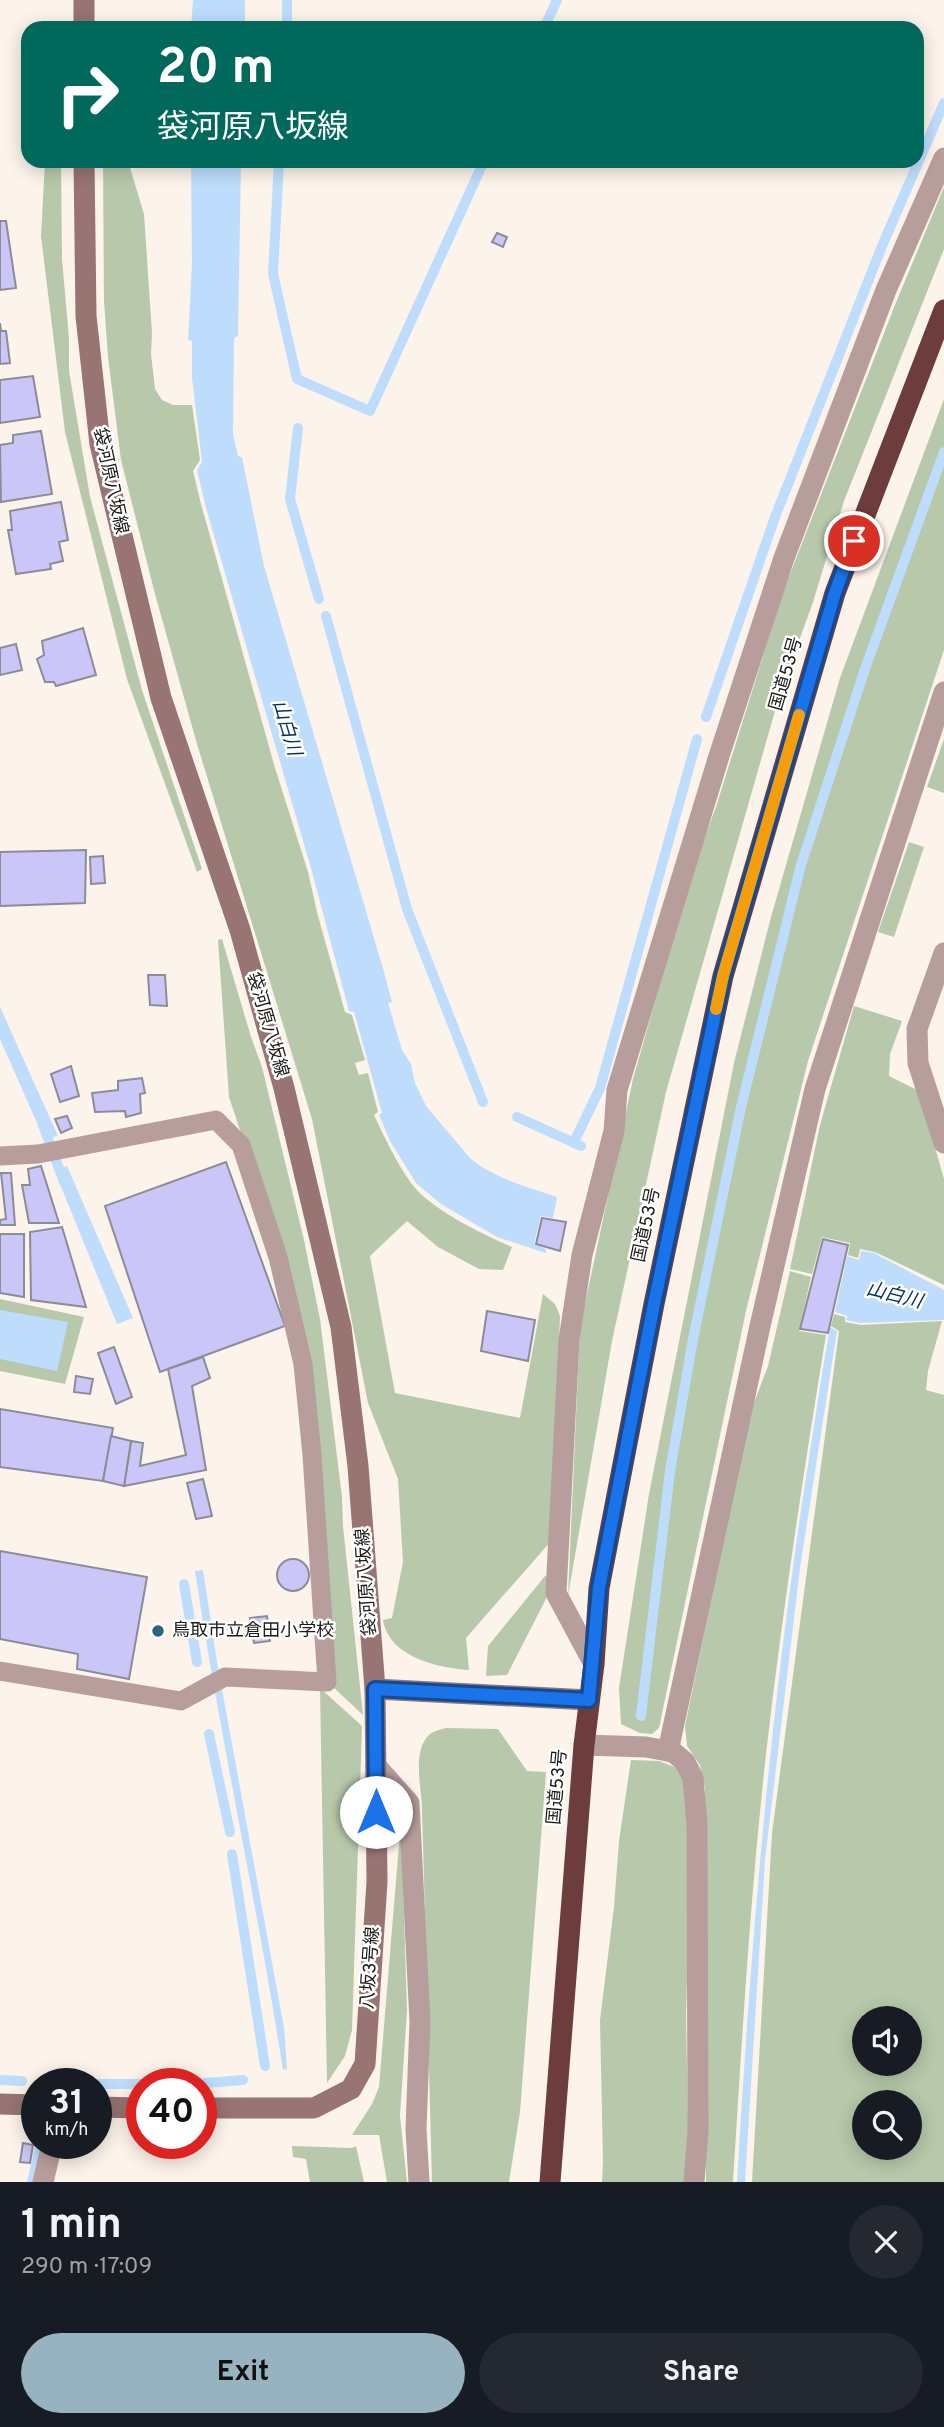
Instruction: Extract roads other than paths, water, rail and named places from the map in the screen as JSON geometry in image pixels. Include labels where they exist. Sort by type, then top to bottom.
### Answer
[{"type":"highway","name":"国道53号","points":[[550,2182],[599,1588],[654,1304],[723,976],[835,593],[944,310]]},
{"type":"main road","points":[[84,0],[84,21]]},
{"type":"main road","name":"袋河原八坂線","points":[[84,168],[86,316],[100,444],[161,698],[240,930],[284,1088],[341,1327],[358,1466],[375,1689]]},
{"type":"main road","points":[[375,1689],[589,1700]]},
{"type":"main road","name":"八坂3号線","points":[[217,2108],[314,2108],[351,2089],[365,2064],[377,1882],[375,1689]]},
{"type":"main road","points":[[0,2104],[21,2105]]},
{"type":"street","points":[[594,1664],[556,1593],[569,1340],[582,1255],[614,1130],[617,1090],[715,769],[784,558],[886,290],[944,158]]},
{"type":"street","points":[[668,1751],[760,1326],[815,1089],[944,692]]},
{"type":"street","points":[[944,953],[917,1029],[918,1063],[944,1143]]},
{"type":"street","points":[[584,1745],[646,1747],[673,1752],[685,1762],[693,1778],[697,1824],[698,2131],[694,2182]]},
{"type":"street","points":[[376,1766],[409,1803],[420,2022],[416,2129],[419,2182]]},
{"type":"street","points":[[43,2182],[48,2159]]},
{"type":"lane","points":[[0,1156],[38,1154],[216,1120],[241,1146],[278,1257],[303,1364],[312,1455],[327,1682],[225,1676],[181,1701],[0,1671]]},
{"type":"water","points":[[193,0],[245,0],[245,21],[192,21]]},
{"type":"water","name":"山白川","points":[[191,168],[241,168],[233,434],[238,456],[242,457],[264,566],[384,972],[392,1002],[388,1003],[402,1050],[411,1064],[415,1083],[426,1106],[470,1158],[500,1176],[557,1197],[553,1218],[541,1216],[534,1244],[546,1249],[546,1253],[497,1237],[441,1204],[416,1183],[390,1141],[379,1115],[382,1113],[354,1012],[349,1011],[197,470],[202,462],[192,378],[192,341],[188,340],[192,263]]},
{"type":"water","points":[[0,1007],[58,1136],[44,1139],[0,1039]]},
{"type":"water","points":[[67,1166],[133,1318],[117,1324],[55,1172]]},
{"type":"water","name":"山白川","points":[[861,1251],[874,1253],[944,1290],[944,1320],[860,1323],[846,1320],[847,1316],[835,1312],[847,1256],[859,1260]]},
{"type":"water","points":[[0,1310],[68,1322],[57,1371],[0,1359]]},
{"type":"water","points":[[830,1327],[837,1331],[800,1568],[765,1860],[745,2182],[737,2182],[756,1910],[773,1729],[796,1548]]},
{"type":"water","points":[[203,1570],[217,1662],[284,2028],[287,2069],[283,2070],[205,1634],[195,1571]]},
{"type":"waterway","points":[[287,0],[287,21]]},
{"type":"waterway","points":[[547,21],[557,0]]},
{"type":"waterway","points":[[924,149],[944,103]]},
{"type":"waterway","points":[[279,168],[273,274],[297,379],[370,411],[481,168]]},
{"type":"waterway","points":[[706,717],[775,517],[882,246],[916,168]]},
{"type":"waterway","points":[[298,428],[290,499],[319,599]]},
{"type":"waterway","points":[[641,1716],[670,1471],[693,1339],[741,1107],[801,865],[866,666],[944,452]]},
{"type":"waterway","points":[[326,616],[407,909],[483,1102]]},
{"type":"waterway","points":[[575,1140],[600,1088],[697,739]]},
{"type":"waterway","points":[[517,1117],[581,1146]]},
{"type":"waterway","points":[[43,1125],[64,1182]]},
{"type":"waterway","points":[[184,1584],[197,1662]]},
{"type":"waterway","points":[[209,1734],[230,1832]]},
{"type":"waterway","points":[[232,1854],[265,2066]]},
{"type":"waterway","points":[[0,2080],[21,2081]]},
{"type":"waterway","points":[[112,2084],[194,2084],[243,2080]]},
{"type":"waterway","points":[[32,2182],[37,2159]]},
{"type":"place","name":"鳥取市立倉田小学校","points":[[158,1631]]}]
